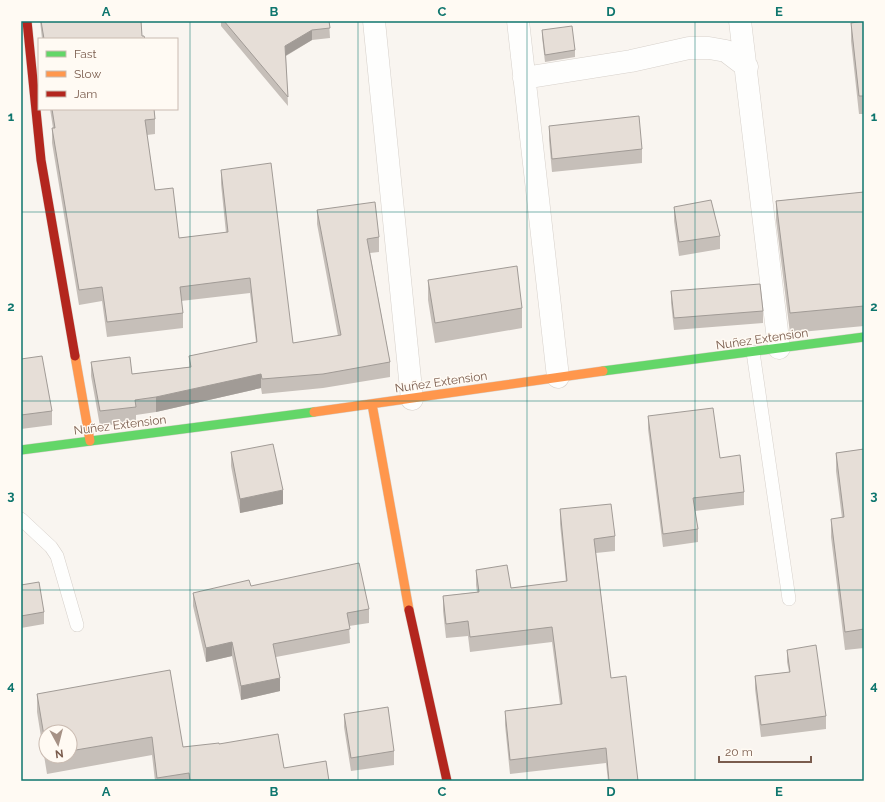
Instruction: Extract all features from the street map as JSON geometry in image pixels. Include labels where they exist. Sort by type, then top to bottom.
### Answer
[{"type":"street","points":[[27,21],[41,160],[90,441]]},
{"type":"street","points":[[374,21],[412,399]]},
{"type":"street","points":[[518,21],[558,377]]},
{"type":"street","points":[[740,21],[747,67],[779,348]]},
{"type":"street","points":[[524,78],[631,62],[689,48],[709,48],[726,51],[747,67]]},
{"type":"street","name":"Nuñez Extension","points":[[21,450],[412,399],[558,377],[864,337]]},
{"type":"street","points":[[372,404],[415,642],[447,781]]},
{"type":"lane","points":[[753,352],[789,599]]},
{"type":"lane","points":[[21,520],[51,547],[56,556],[77,625]]},
{"type":"building","points":[[41,21],[141,21],[142,36],[144,36],[145,38],[44,38]]},
{"type":"building","points":[[224,21],[329,21],[330,28],[312,30],[285,46],[288,97]]},
{"type":"building","points":[[864,21],[864,96],[859,96],[851,23]]},
{"type":"building","points":[[572,26],[575,50],[545,55],[542,30]]},
{"type":"building","points":[[52,110],[154,110],[155,119],[145,120],[155,190],[173,188],[179,238],[228,232],[221,170],[271,163],[293,343],[341,335],[317,210],[375,202],[379,237],[367,239],[390,362],[323,374],[262,379],[261,374],[156,397],[135,400],[136,407],[100,411],[91,362],[130,357],[132,374],[191,367],[189,356],[257,342],[250,278],[180,287],[183,313],[107,322],[102,287],[79,290],[52,128],[55,128]]},
{"type":"building","points":[[639,116],[642,149],[552,159],[549,126]]},
{"type":"building","points":[[864,192],[864,306],[790,313],[776,201]]},
{"type":"building","points":[[711,200],[720,236],[679,242],[674,207]]},
{"type":"building","points":[[517,266],[522,308],[435,323],[428,280]]},
{"type":"building","points":[[760,284],[763,311],[674,318],[671,291]]},
{"type":"building","points":[[42,356],[52,411],[21,415],[21,359]]},
{"type":"building","points":[[713,408],[720,458],[740,455],[744,492],[693,498],[698,529],[663,534],[648,416]]},
{"type":"building","points":[[273,444],[283,490],[240,499],[231,452]]},
{"type":"building","points":[[864,449],[864,629],[845,632],[831,519],[844,517],[836,453]]},
{"type":"building","points":[[611,504],[615,536],[594,539],[611,678],[626,676],[638,781],[609,781],[606,748],[510,760],[505,711],[562,704],[552,627],[470,637],[468,621],[446,624],[443,596],[479,592],[476,570],[507,565],[511,588],[567,581],[560,509]]},
{"type":"building","points":[[359,563],[369,609],[347,613],[350,629],[273,644],[280,678],[241,686],[232,642],[206,648],[193,593],[249,580],[251,586]]},
{"type":"building","points":[[39,582],[44,612],[21,616],[21,585]]},
{"type":"building","points":[[816,645],[826,716],[761,725],[755,676],[790,672],[787,650]]},
{"type":"building","points":[[170,670],[183,747],[219,744],[278,734],[284,768],[326,761],[329,781],[190,781],[189,773],[157,778],[152,737],[78,750],[78,724],[42,724],[37,694]]},
{"type":"building","points":[[388,707],[394,751],[351,758],[344,714]]},
{"type":"traffic: fast","points":[[603,371],[864,337]]},
{"type":"traffic: fast","points":[[21,450],[314,412]]},
{"type":"traffic: slow","points":[[75,356],[90,441]]},
{"type":"traffic: slow","points":[[314,412],[603,371]]},
{"type":"traffic: slow","points":[[372,404],[409,610]]},
{"type":"traffic: jam","points":[[27,21],[41,160],[75,356]]},
{"type":"traffic: jam","points":[[409,610],[447,781]]}]
